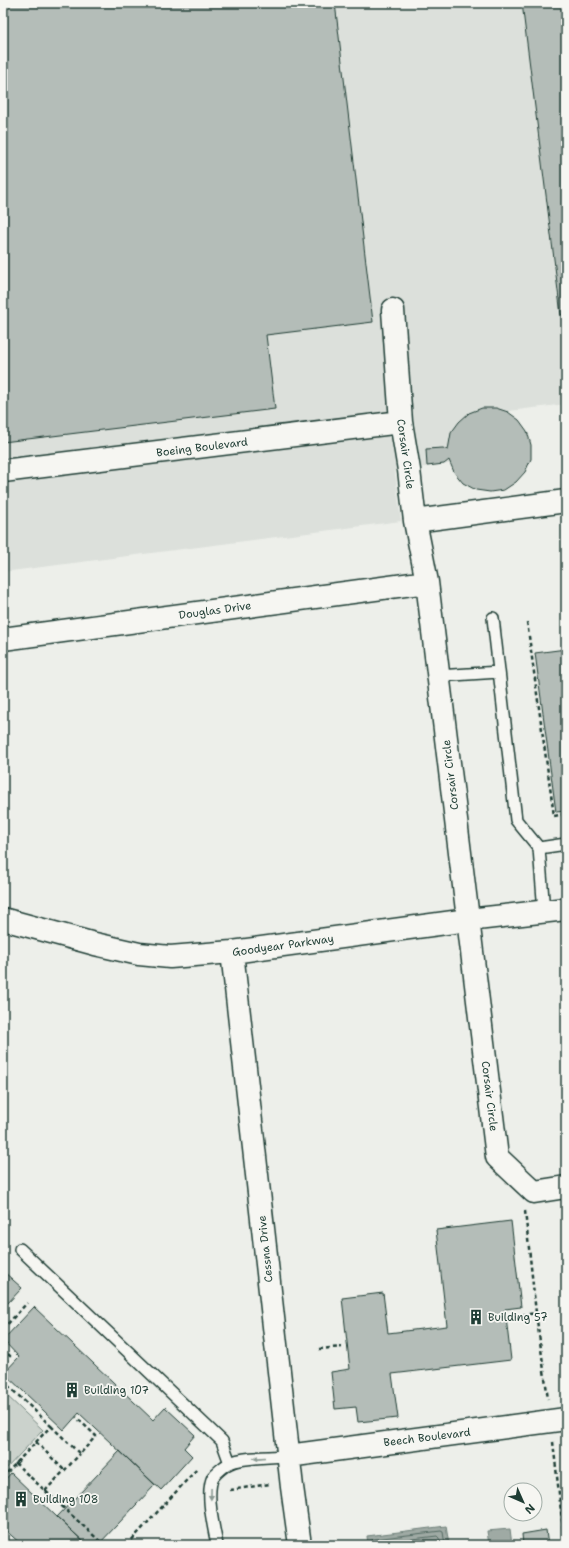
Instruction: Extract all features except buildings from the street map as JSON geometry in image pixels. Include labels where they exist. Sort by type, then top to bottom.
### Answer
[{"type":"street","name":"Corsair Circle","points":[[393,310],[401,422],[409,470],[415,522],[426,582],[497,1157],[534,1192],[566,1188]]},
{"type":"street","name":"Boeing Boulevard","points":[[3,471],[401,422]]},
{"type":"street","points":[[415,522],[566,501]]},
{"type":"street","name":"Douglas Drive","points":[[3,639],[426,582]]},
{"type":"street","name":"Goodyear Parkway","points":[[3,919],[138,954],[170,957],[232,952],[468,920],[566,909]]},
{"type":"street","name":"Cessna Drive","points":[[232,952],[288,1456],[300,1545]]},
{"type":"street","name":"Beech Boulevard","points":[[288,1456],[566,1419]]},
{"type":"lane","points":[[493,618],[516,820],[539,848],[544,912]]},
{"type":"lane","points":[[438,676],[500,672]]},
{"type":"lane","points":[[539,848],[566,844]]},
{"type":"lane","points":[[20,1249],[222,1441],[230,1463]]},
{"type":"lane","points":[[217,1545],[210,1490],[214,1477],[230,1463],[244,1460],[288,1456]]},
{"type":"path","points":[[527,622],[554,816],[566,814]]},
{"type":"path","points":[[524,1206],[536,1313],[549,1405]]},
{"type":"path","points":[[3,1329],[27,1303]]},
{"type":"path","points":[[515,1316],[536,1313]]},
{"type":"path","points":[[319,1349],[342,1346]]},
{"type":"path","points":[[3,1349],[10,1356],[3,1364]]},
{"type":"path","points":[[3,1381],[80,1454]]},
{"type":"path","points":[[45,1491],[96,1436],[76,1417]]},
{"type":"path","points":[[3,1477],[51,1426]]},
{"type":"path","points":[[553,1437],[565,1533],[565,1545]]},
{"type":"path","points":[[36,1442],[64,1470]]},
{"type":"path","points":[[16,1464],[104,1545]]},
{"type":"path","points":[[127,1545],[202,1464]]},
{"type":"path","points":[[230,1490],[271,1484]]},
{"type":"shaded area","points":[[3,3],[566,3],[566,404],[493,413],[455,463],[395,471],[401,521],[3,572]]},
{"type":"shaded area","points":[[3,1392],[43,1430],[3,1472]]},
{"type":"water","points":[[446,1526],[449,1545],[368,1545],[367,1536]]},
{"type":"water","points":[[510,1529],[512,1545],[489,1545],[487,1531]]},
{"type":"place","name":"Building 57","points":[[476,1317]]},
{"type":"place","name":"Building 107","points":[[72,1390]]},
{"type":"place","name":"Building 108","points":[[21,1499]]}]
